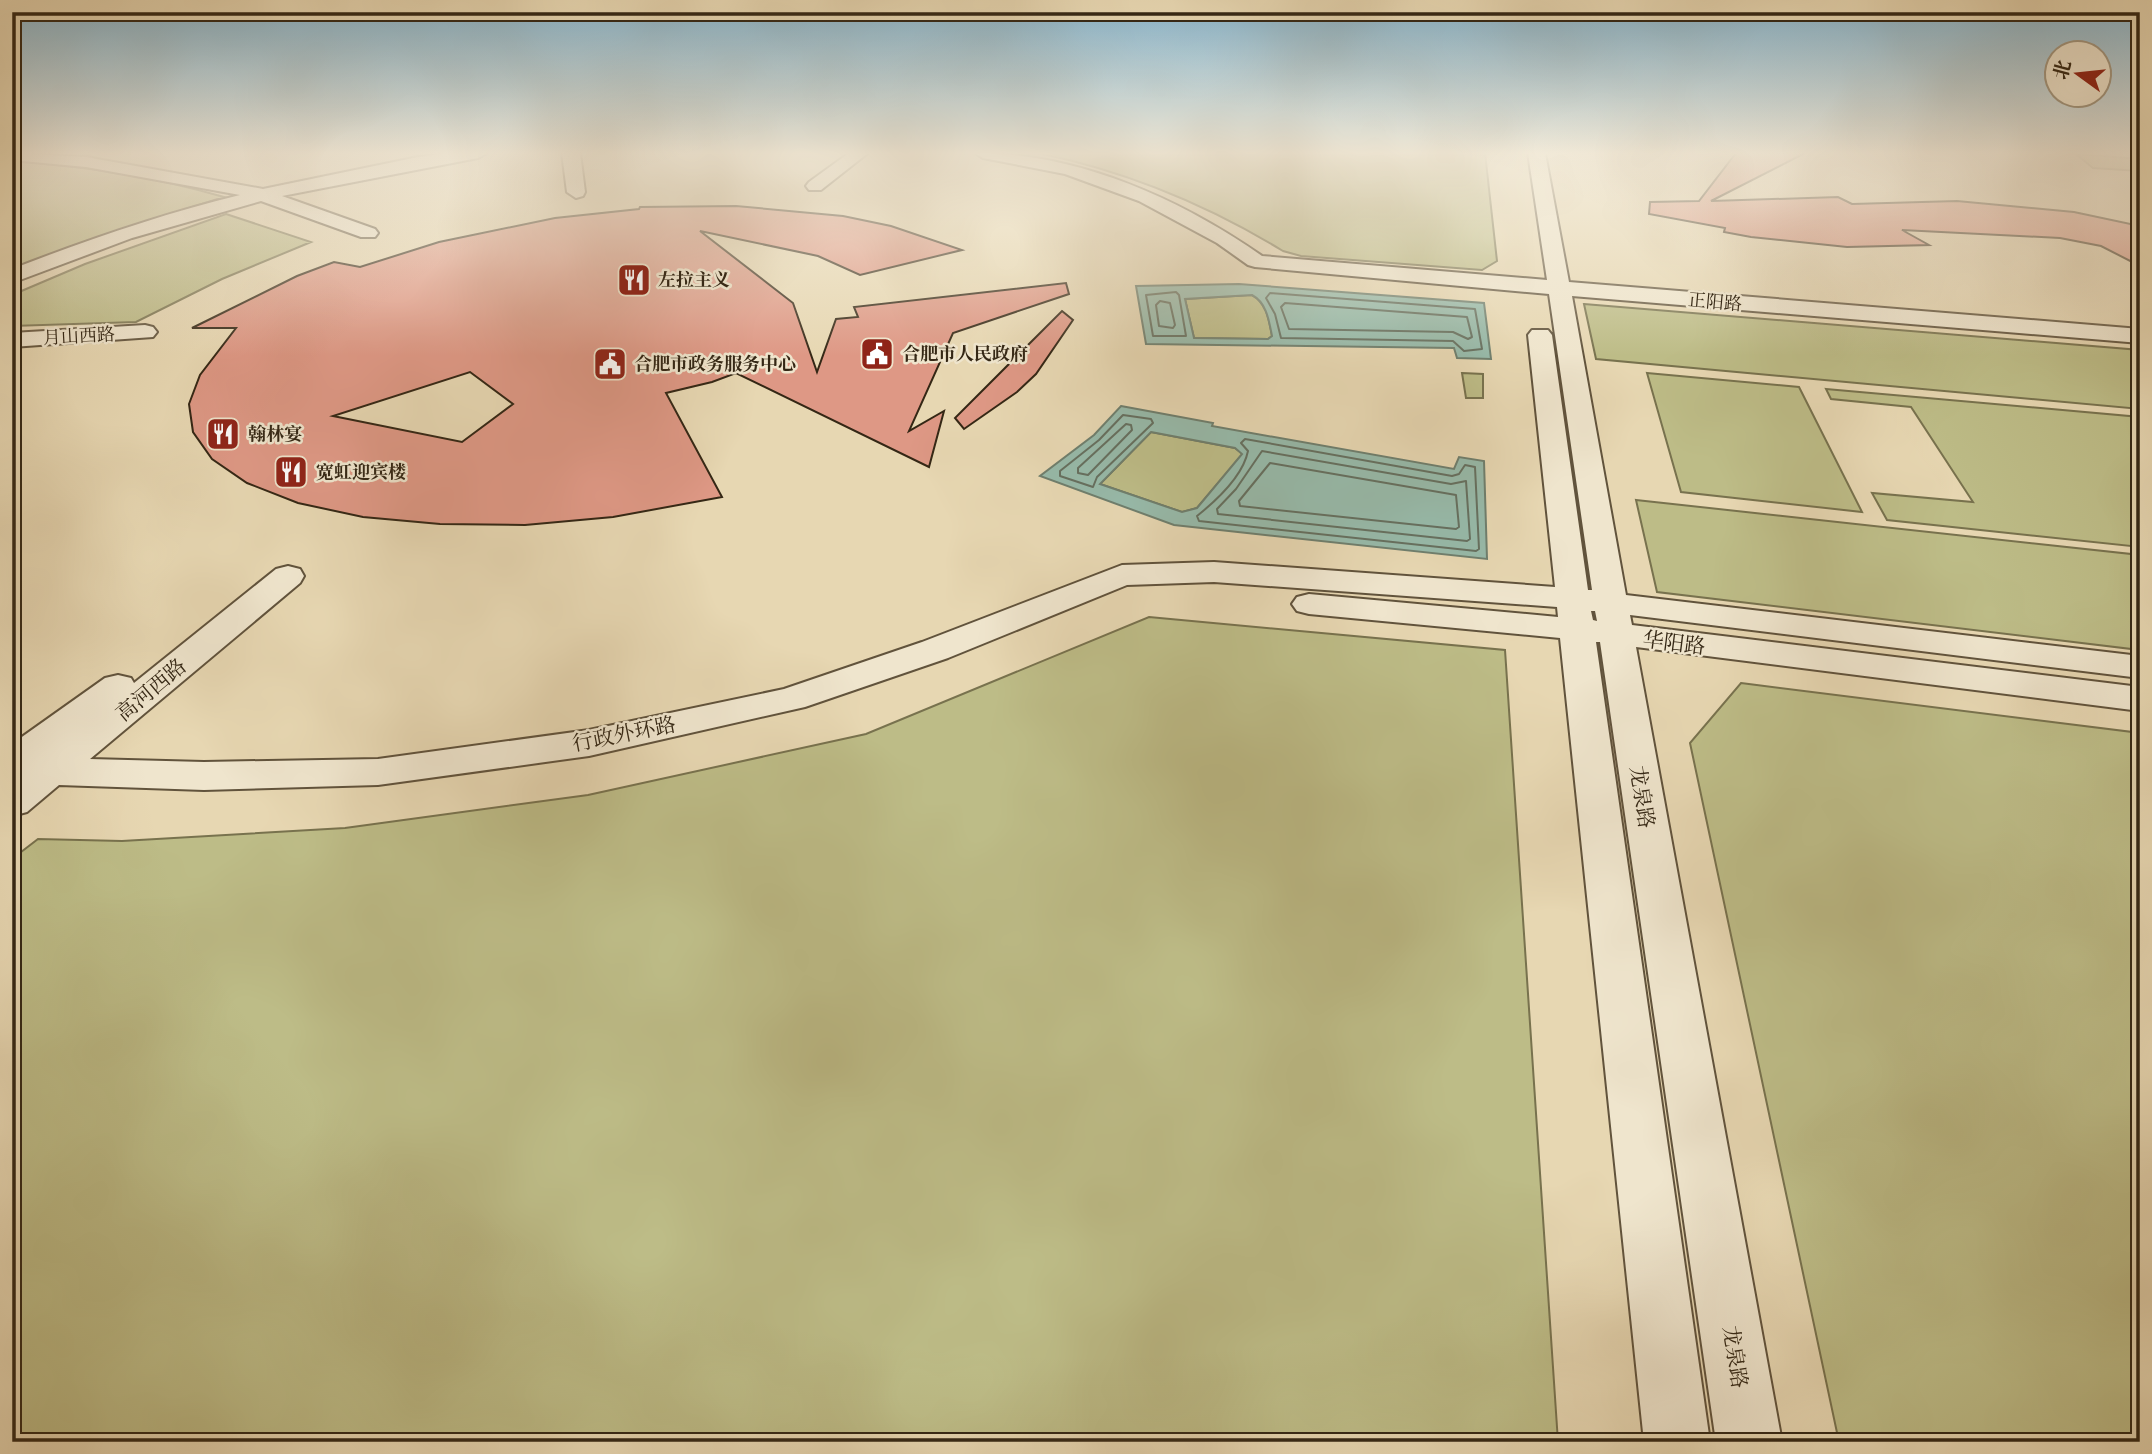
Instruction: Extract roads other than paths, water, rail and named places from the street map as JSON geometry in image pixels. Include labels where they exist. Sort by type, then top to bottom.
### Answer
[{"type":"street","points":[[12,269],[119,230],[152,221]]},
{"type":"street","points":[[12,277],[166,221]]},
{"type":"street","points":[[317,221],[359,235]]},
{"type":"street","points":[[1190,221],[1255,261],[1292,264]]},
{"type":"street","points":[[1208,221],[1258,254],[1292,264]]},
{"type":"street","name":"龙泉路","points":[[1540,221],[1543,281],[1593,616],[1749,1442]]},
{"type":"street","name":"正阳路","points":[[1292,264],[2140,328]]},
{"type":"street","name":"正阳路","points":[[1543,281],[2140,337]]},
{"type":"street","name":"月山西路","points":[[12,340],[139,337],[12,349]]},
{"type":"street","name":"高河西路","points":[[21,780],[280,575]]},
{"type":"street","name":"华阳路","points":[[1211,583],[2140,667]]},
{"type":"street","name":"行政外环路","points":[[21,780],[171,797],[371,793],[588,764],[857,700],[1128,599],[1211,583]]},
{"type":"street","name":"龙泉路","points":[[1593,616],[1677,1442]]},
{"type":"street","name":"华阳路","points":[[1593,616],[2140,699]]},
{"type":"water","points":[[1239,284],[1484,303],[1491,359],[1457,358],[1454,348],[1146,344],[1136,286]],"holes":[[[1252,295],[1257,298],[1268,319],[1272,336],[1268,339],[1194,338],[1185,299]]]},
{"type":"water","points":[[1121,406],[1213,423],[1212,426],[1454,469],[1459,457],[1484,461],[1487,559],[1174,525],[1040,476],[1094,435]],"holes":[[[1151,432],[1235,448],[1242,454],[1197,508],[1182,512],[1100,484]]]},
{"type":"place","name":"左拉主义","points":[[634,280]]},
{"type":"place","name":"合肥市人民政府","points":[[877,354]]},
{"type":"place","name":"合肥市政务服务中心","points":[[610,364]]},
{"type":"place","name":"翰林宴","points":[[223,434]]},
{"type":"place","name":"宽虹迎宾楼","points":[[291,472]]}]
